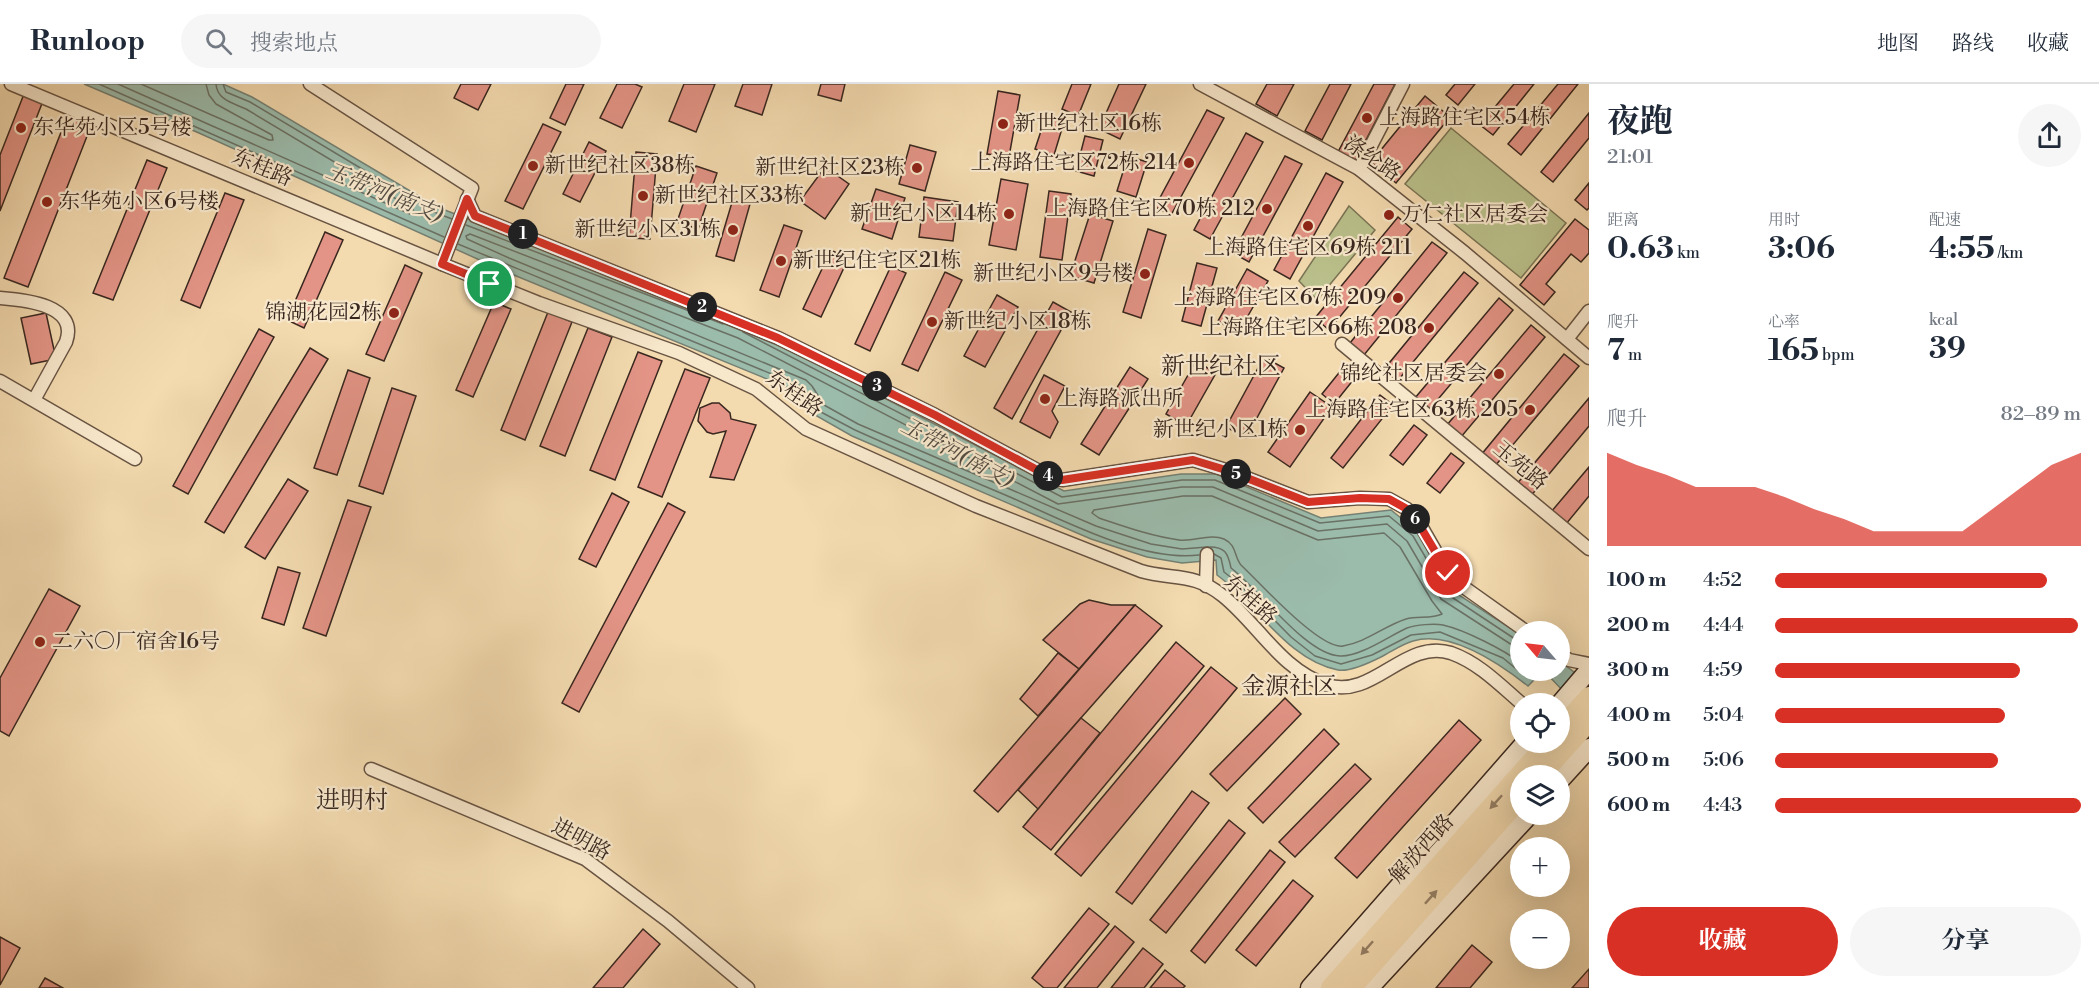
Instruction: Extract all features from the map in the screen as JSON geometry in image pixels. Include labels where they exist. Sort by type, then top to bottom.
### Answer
[{"type":"main road","points":[[1569,693],[1589,670]]},
{"type":"main road","points":[[1565,765],[1589,697]]},
{"type":"main road","points":[[1549,765],[1576,731]]},
{"type":"main road","points":[[1310,988],[1516,753]]},
{"type":"main road","name":"解放西路","points":[[1331,988],[1539,753]]},
{"type":"main road","name":"解放西路","points":[[1351,988],[1510,809]]},
{"type":"main road","points":[[1368,988],[1520,825]]},
{"type":"street","name":"东桂路","points":[[11,84],[443,260],[539,303],[679,353],[756,389],[806,429],[976,506],[1141,571],[1188,578],[1206,586],[1223,596],[1282,657],[1327,685],[1350,687],[1376,677],[1411,656],[1427,651],[1440,651],[1462,657],[1477,666],[1510,694]]},
{"type":"street","points":[[309,84],[472,188],[443,260]]},
{"type":"street","name":"涤纶路","points":[[1200,84],[1359,169],[1465,253],[1589,358]]},
{"type":"street","points":[[1359,169],[1403,84]]},
{"type":"street","points":[[467,199],[475,216],[778,338],[935,415],[1052,478],[1062,480],[1193,460],[1308,502],[1360,498],[1389,499],[1407,509],[1448,573],[1458,583],[1512,621]]},
{"type":"street","points":[[0,298],[31,300],[62,314],[68,325],[70,332],[66,342],[34,400]]},
{"type":"street","points":[[1567,339],[1589,311]]},
{"type":"street","name":"玉苑路","points":[[1342,344],[1589,549]]},
{"type":"street","points":[[0,381],[135,459]]},
{"type":"street","points":[[1209,479],[1210,466]]},
{"type":"street","points":[[1206,586],[1207,554]]},
{"type":"street","points":[[1570,660],[1589,664]]},
{"type":"street","name":"进明路","points":[[371,769],[585,859],[668,921],[748,988]]},
{"type":"green space","points":[[1451,128],[1566,223],[1521,278],[1405,184]]},
{"type":"green space","points":[[1349,206],[1375,230],[1317,300],[1299,281]]},
{"type":"water","name":"玉带河(南支)","points":[[84,84],[223,84],[252,97],[437,207],[743,325],[1064,491],[1181,474],[1216,474],[1321,518],[1391,510],[1418,532],[1451,590],[1510,628],[1510,673],[1474,651],[1443,640],[1427,639],[1409,642],[1372,661],[1348,670],[1338,670],[1320,664],[1303,655],[1288,643],[1217,575],[1216,560],[1182,563],[1147,557],[1091,539],[852,436],[815,415],[801,393],[504,271],[199,133]]},
{"type":"water","points":[[1570,669],[1589,684],[1589,718],[1570,698],[1570,693],[1565,693],[1554,681],[1570,681]]},
{"type":"water","points":[[1521,681],[1533,681],[1528,686]]},
{"type":"building","points":[[461,84],[491,84],[478,110],[454,98]]},
{"type":"building","points":[[566,84],[584,84],[565,125],[550,118]]},
{"type":"building","points":[[617,84],[635,84],[642,87],[622,128],[600,118]]},
{"type":"building","points":[[684,84],[715,84],[696,132],[669,121]]},
{"type":"building","points":[[743,84],[772,84],[762,115],[735,106]]},
{"type":"building","points":[[821,84],[845,84],[841,101],[818,95]]},
{"type":"building","points":[[1072,84],[1091,84],[1078,116],[1062,109]]},
{"type":"building","points":[[1119,84],[1146,84],[1120,139],[1099,129]]},
{"type":"building","points":[[1267,84],[1294,84],[1277,116],[1256,104]]},
{"type":"building","points":[[1330,84],[1351,84],[1322,140],[1305,131]]},
{"type":"building","name":"上海路住宅区54栋","points":[[1374,84],[1395,84],[1355,161],[1338,152]]},
{"type":"building","points":[[1455,84],[1475,84],[1458,105],[1446,95]]},
{"type":"building","points":[[1514,84],[1534,84],[1493,135],[1480,125]]},
{"type":"building","points":[[1558,84],[1578,84],[1521,155],[1508,144]]},
{"type":"building","name":"新世纪社区16栋","points":[[998,91],[1020,95],[1009,157],[987,154]]},
{"type":"building","name":"东华苑小区5号楼","points":[[24,94],[43,101],[0,211],[0,155]]},
{"type":"building","points":[[1425,96],[1450,117],[1396,183],[1371,162]]},
{"type":"building","name":"上海路住宅区72栋 214","points":[[1207,110],[1224,118],[1171,215],[1155,207]]},
{"type":"building","points":[[1589,113],[1589,138],[1553,182],[1541,172]]},
{"type":"building","points":[[1046,116],[1064,122],[1054,155],[1035,149]]},
{"type":"building","name":"东华苑小区6号楼","points":[[67,117],[91,126],[28,287],[4,278]]},
{"type":"building","name":"新世纪社区38栋","points":[[543,124],[561,132],[523,209],[505,201]]},
{"type":"building","points":[[1246,133],[1263,142],[1210,239],[1194,230]]},
{"type":"building","points":[[1085,136],[1103,140],[1094,176],[1076,171]]},
{"type":"building","points":[[589,142],[606,151],[580,202],[563,194]]},
{"type":"building","name":"新世纪社区23栋","points":[[910,145],[936,152],[925,191],[899,184]]},
{"type":"building","name":"新世纪社区33栋","points":[[636,152],[657,154],[650,239],[629,238]]},
{"type":"building","points":[[1128,156],[1147,162],[1136,197],[1117,191]]},
{"type":"building","name":"上海路住宅区70栋 212","points":[[1285,156],[1302,164],[1249,262],[1233,253]]},
{"type":"building","points":[[147,160],[167,168],[113,300],[93,293]]},
{"type":"building","points":[[696,166],[717,173],[698,229],[677,222]]},
{"type":"building","points":[[825,167],[849,184],[825,219],[800,201]]},
{"type":"building","name":"上海路住宅区69栋 211","points":[[1326,173],[1343,182],[1290,279],[1274,270]]},
{"type":"building","name":"新世纪小区14栋","points":[[1001,179],[1028,184],[1016,250],[989,245]]},
{"type":"building","points":[[1589,183],[1589,208],[1587,210],[1575,200]]},
{"type":"building","points":[[876,189],[905,198],[892,239],[862,229]]},
{"type":"building","points":[[1049,191],[1071,194],[1062,260],[1040,257]]},
{"type":"building","points":[[225,193],[244,200],[200,308],[181,300]]},
{"type":"building","points":[[924,197],[958,202],[953,241],[919,237]]},
{"type":"building","name":"新世纪小区31栋","points":[[733,199],[750,204],[734,261],[716,256]]},
{"type":"building","points":[[1090,214],[1113,221],[1094,283],[1070,276]]},
{"type":"building","points":[[1398,217],[1412,229],[1329,330],[1315,318]]},
{"type":"building","points":[[1575,219],[1589,230],[1589,253],[1581,262],[1571,254],[1546,284],[1555,292],[1544,305],[1520,285]]},
{"type":"building","name":"新世纪住宅区21栋","points":[[784,225],[802,231],[779,297],[760,290]]},
{"type":"building","name":"新世纪小区9号楼","points":[[1148,229],[1166,235],[1141,318],[1123,312]]},
{"type":"building","points":[[325,232],[343,240],[304,328],[287,320]]},
{"type":"building","name":"上海路住宅区67栋 209","points":[[1432,242],[1447,253],[1364,355],[1350,343]]},
{"type":"building","points":[[831,250],[848,259],[821,317],[803,309]]},
{"type":"building","points":[[1197,263],[1217,268],[1201,326],[1182,321]]},
{"type":"building","name":"锦湖花园2栋","points":[[405,265],[422,273],[384,361],[366,354]]},
{"type":"building","points":[[891,266],[906,273],[870,351],[855,344]]},
{"type":"building","points":[[1247,269],[1268,281],[1238,333],[1218,321]]},
{"type":"building","name":"新世纪小区18栋","points":[[945,272],[962,280],[918,371],[902,364]]},
{"type":"building","name":"上海路住宅区66栋 208","points":[[1464,272],[1478,283],[1395,384],[1381,373]]},
{"type":"building","points":[[997,295],[1018,307],[985,367],[964,356]]},
{"type":"building","points":[[1499,298],[1513,310],[1429,410],[1415,398]]},
{"type":"building","points":[[494,302],[511,309],[473,397],[456,390]]},
{"type":"building","points":[[1053,302],[1071,312],[1012,419],[994,408]]},
{"type":"building","points":[[548,312],[572,322],[525,440],[501,430]]},
{"type":"building","points":[[46,313],[56,359],[31,364],[21,318]]},
{"type":"building","points":[[1531,325],[1545,337],[1461,437],[1447,425]]},
{"type":"building","points":[[588,328],[612,337],[565,456],[540,446]]},
{"type":"building","points":[[259,329],[274,337],[188,494],[173,486]]},
{"type":"building","points":[[310,348],[328,359],[224,533],[205,522]]},
{"type":"building","points":[[638,352],[662,361],[615,480],[590,470]]},
{"type":"building","name":"上海路住宅区63栋 205","points":[[1564,354],[1579,366],[1495,466],[1481,455]]},
{"type":"building","points":[[1264,357],[1284,368],[1246,438],[1226,427]]},
{"type":"building","points":[[1196,361],[1216,373],[1186,426],[1166,414]]},
{"type":"building","points":[[1346,364],[1358,374],[1334,404],[1322,394]]},
{"type":"building","points":[[1130,367],[1148,379],[1099,455],[1081,444]]},
{"type":"building","points":[[685,369],[710,378],[662,497],[638,487]]},
{"type":"building","points":[[348,370],[370,378],[337,475],[314,468]]},
{"type":"building","name":"上海路派出所","points":[[1044,375],[1065,386],[1052,411],[1058,422],[1050,438],[1020,422]]},
{"type":"building","points":[[392,388],[416,396],[383,494],[359,486]]},
{"type":"building","name":"新世纪小区1栋","points":[[1310,392],[1332,407],[1290,467],[1268,452]]},
{"type":"building","points":[[1380,395],[1393,405],[1343,468],[1331,458]]},
{"type":"building","points":[[1589,398],[1589,426],[1530,497],[1516,485]]},
{"type":"building","points":[[719,403],[730,413],[731,419],[756,425],[734,480],[710,477],[726,431],[713,434],[707,432],[698,421],[700,408]]},
{"type":"building","points":[[1414,425],[1427,435],[1403,465],[1390,455]]},
{"type":"building","points":[[1451,453],[1464,463],[1440,493],[1427,483]]},
{"type":"building","points":[[1589,467],[1589,496],[1566,524],[1551,512]]},
{"type":"building","points":[[288,479],[308,491],[265,559],[245,547]]},
{"type":"building","points":[[612,493],[629,502],[596,567],[579,559]]},
{"type":"building","points":[[348,500],[371,507],[326,636],[303,628]]},
{"type":"building","points":[[668,503],[685,512],[579,712],[562,703]]},
{"type":"building","points":[[278,567],[300,573],[284,625],[262,618]]},
{"type":"building","name":"二六〇厂宿舍16号","points":[[49,589],[80,606],[9,736],[0,731],[0,678]]},
{"type":"building","points":[[1089,600],[1111,605],[1135,605],[1079,669],[1043,640],[1080,604]]},
{"type":"building","points":[[1135,605],[1162,626],[998,812],[974,791]]},
{"type":"building","points":[[1176,642],[1204,666],[1051,850],[1023,827]]},
{"type":"building","points":[[1058,653],[1079,669],[1038,716],[1020,699]]},
{"type":"building","points":[[1211,667],[1237,688],[1081,876],[1055,854]]},
{"type":"building","points":[[1285,698],[1301,714],[1227,791],[1210,774]]},
{"type":"building","points":[[1081,718],[1100,733],[1038,809],[1018,790]]},
{"type":"building","points":[[1459,720],[1481,740],[1357,878],[1335,858]]},
{"type":"building","points":[[1324,729],[1339,744],[1263,823],[1248,808]]},
{"type":"building","points":[[1355,764],[1371,779],[1295,857],[1279,842]]},
{"type":"building","points":[[1192,791],[1209,803],[1132,904],[1116,892]]},
{"type":"building","points":[[1229,820],[1245,833],[1166,933],[1150,920]]},
{"type":"building","points":[[1270,850],[1285,862],[1205,963],[1191,951]]},
{"type":"building","points":[[1293,880],[1313,896],[1256,966],[1236,950]]},
{"type":"building","points":[[1089,908],[1109,924],[1057,988],[1044,988],[1032,978]]},
{"type":"building","points":[[1115,926],[1134,942],[1097,988],[1064,988]]},
{"type":"building","points":[[643,929],[660,944],[623,988],[593,988]]},
{"type":"building","points":[[0,937],[20,948],[0,985]]},
{"type":"building","points":[[1472,945],[1492,962],[1470,988],[1436,988]]},
{"type":"building","points":[[1143,948],[1163,964],[1144,988],[1111,988]]},
{"type":"building","points":[[1589,969],[1589,988],[1572,988]]},
{"type":"building","points":[[1165,970],[1185,986],[1183,988],[1150,988]]},
{"type":"building","points":[[45,978],[63,988],[39,988]]},
{"type":"place","name":"上海路住宅区54栋","points":[[1367,118]]},
{"type":"place","name":"新世纪社区16栋","points":[[1003,124]]},
{"type":"place","name":"东华苑小区5号楼","points":[[21,128]]},
{"type":"place","name":"上海路住宅区72栋 214","points":[[1189,163]]},
{"type":"place","name":"新世纪社区38栋","points":[[533,166]]},
{"type":"place","name":"新世纪社区23栋","points":[[917,168]]},
{"type":"place","name":"新世纪社区33栋","points":[[643,196]]},
{"type":"place","name":"东华苑小区6号楼","points":[[47,202]]},
{"type":"place","name":"上海路住宅区70栋 212","points":[[1267,209]]},
{"type":"place","name":"新世纪小区14栋","points":[[1009,214]]},
{"type":"place","name":"万仁社区居委会","points":[[1389,215]]},
{"type":"place","name":"上海路住宅区69栋 211","points":[[1308,226]]},
{"type":"place","name":"新世纪小区31栋","points":[[733,230]]},
{"type":"place","name":"新世纪住宅区21栋","points":[[781,261]]},
{"type":"place","name":"新世纪小区9号楼","points":[[1145,274]]},
{"type":"place","name":"上海路住宅区67栋 209","points":[[1398,298]]},
{"type":"place","name":"锦湖花园2栋","points":[[394,313]]},
{"type":"place","name":"新世纪小区18栋","points":[[932,322]]},
{"type":"place","name":"上海路住宅区66栋 208","points":[[1429,328]]},
{"type":"place","name":"锦纶社区居委会","points":[[1499,374]]},
{"type":"place","name":"上海路派出所","points":[[1045,399]]},
{"type":"place","name":"上海路住宅区63栋 205","points":[[1530,410]]},
{"type":"place","name":"新世纪小区1栋","points":[[1300,430]]},
{"type":"place","name":"二六〇厂宿舍16号","points":[[40,642]]},
{"type":"district","name":"新世纪社区","points":[[1221,367]]},
{"type":"district","name":"金源社区","points":[[1289,687]]},
{"type":"district","name":"进明村","points":[[352,801]]},
{"type":"route","points":[[490,284],[442,264],[467,199],[475,216],[778,338],[935,415],[1052,478],[1062,480],[1193,460],[1229,471],[1308,502],[1360,498],[1389,499],[1407,509],[1448,573]]}]
